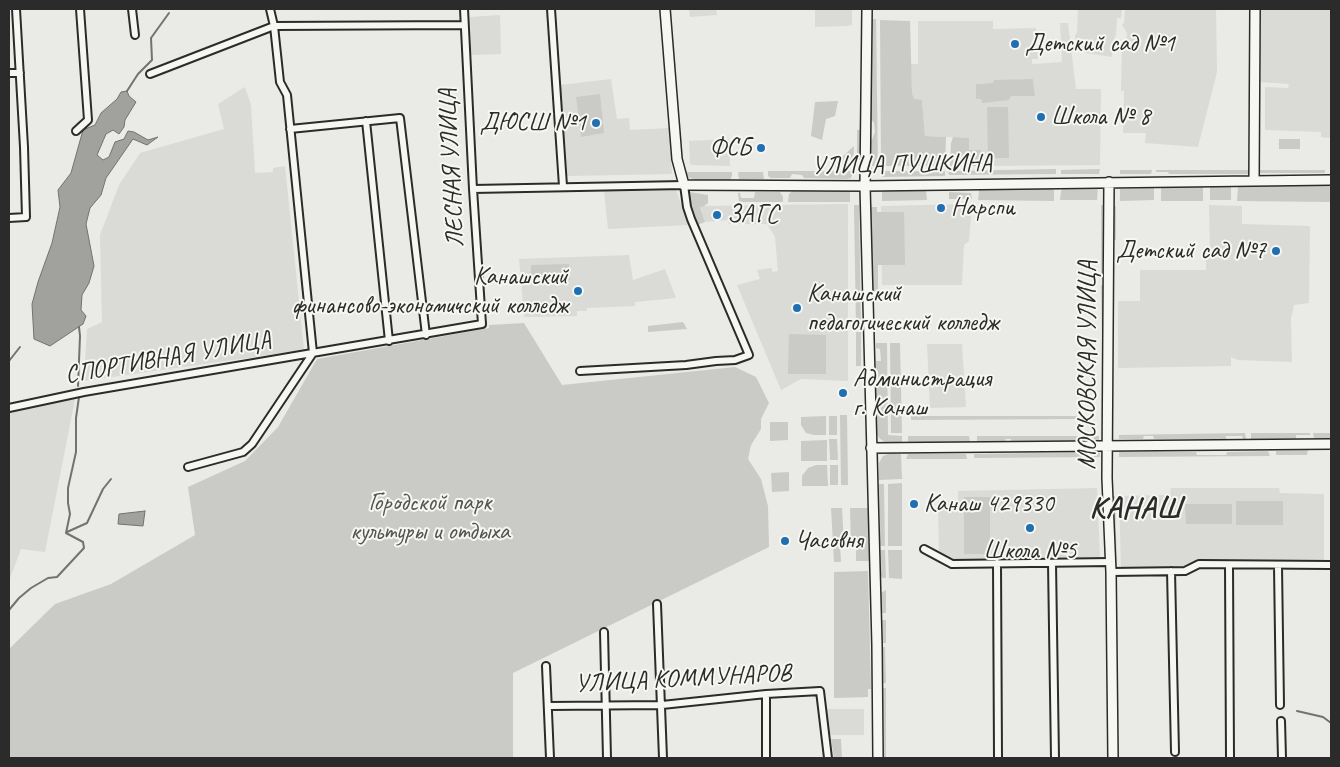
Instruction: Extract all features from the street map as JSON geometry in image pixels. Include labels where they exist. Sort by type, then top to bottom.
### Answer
[{"type":"street","points":[[9,218],[26,217],[16,9]]},
{"type":"street","points":[[76,132],[88,120],[80,9]]},
{"type":"street","points":[[132,9],[135,35]]},
{"type":"street","points":[[188,467],[243,452],[252,444],[313,354],[287,95],[280,82],[274,26],[270,9]]},
{"type":"street","name":"ЛЕСНАЯ УЛИЦА","points":[[464,9],[482,324]]},
{"type":"street","points":[[551,9],[563,186]]},
{"type":"street","points":[[580,371],[686,365],[716,360],[735,360],[749,355],[687,207],[684,185],[677,159],[665,9]]},
{"type":"street","points":[[867,9],[864,186],[877,645],[878,758]]},
{"type":"street","points":[[1254,181],[1255,9]]},
{"type":"street","points":[[150,74],[274,26],[464,25]]},
{"type":"street","points":[[9,73],[20,74]]},
{"type":"street","points":[[290,128],[400,118],[426,335]]},
{"type":"street","points":[[366,121],[389,341]]},
{"type":"street","name":"УЛИЦА ПУШКИНА","points":[[473,189],[563,186],[864,186],[1331,180]]},
{"type":"street","name":"МОСКОВСКАЯ УЛИЦА","points":[[1109,182],[1107,446],[1111,567],[1112,758]]},
{"type":"street","name":"СПОРТИВНАЯ УЛИЦА","points":[[9,408],[84,392],[482,324]]},
{"type":"street","points":[[870,448],[1331,444]]},
{"type":"street","points":[[924,548],[952,564],[1052,563],[1171,571],[1185,571],[1199,564],[1331,565]]},
{"type":"street","points":[[997,563],[998,758]]},
{"type":"street","points":[[1052,563],[1055,758]]},
{"type":"street","points":[[1229,565],[1230,758]]},
{"type":"street","points":[[1278,566],[1280,705]]},
{"type":"street","points":[[1171,571],[1175,752]]},
{"type":"street","points":[[657,604],[663,758]]},
{"type":"street","points":[[604,632],[607,758]]},
{"type":"street","points":[[546,666],[550,758]]},
{"type":"street","name":"УЛИЦА КОММУНАРОВ","points":[[549,706],[662,705],[766,694],[820,691],[828,758]]},
{"type":"street","points":[[766,694],[766,758]]},
{"type":"street","points":[[1281,721],[1282,758]]},
{"type":"shaded area","points":[[689,9],[716,9],[717,15],[690,17]]},
{"type":"shaded area","points":[[815,9],[852,9],[852,25],[815,27]]},
{"type":"shaded area","points":[[1078,9],[1122,9],[1121,18],[1117,18],[1112,57],[1086,53],[1077,49],[1075,35],[1077,33]]},
{"type":"shaded area","points":[[1125,9],[1216,9],[1217,72],[1198,147],[1145,143],[1146,133],[1123,133],[1124,91],[1121,91],[1122,42],[1126,41],[1127,33],[1122,25],[1124,23]]},
{"type":"shaded area","points":[[1259,9],[1331,9],[1331,138],[1321,137],[1321,132],[1265,130],[1265,87],[1288,88],[1289,84],[1258,82]]},
{"type":"shaded area","points":[[500,15],[501,54],[471,55],[470,17]]},
{"type":"shaded area","points":[[918,21],[993,21],[993,29],[1036,28],[1038,59],[1032,59],[1032,64],[1062,62],[1060,23],[1068,23],[1076,89],[1101,89],[1100,165],[981,166],[981,151],[969,150],[968,138],[925,136],[922,100],[914,100],[912,93],[911,64],[918,64]],"holes":[[[1033,79],[1035,96],[1011,96],[982,102],[982,100],[977,100],[976,84]]]},
{"type":"shaded area","name":"ДЮСШ №1","points":[[611,79],[617,119],[629,118],[630,130],[669,128],[672,174],[567,176],[560,85]]},
{"type":"shaded area","points":[[245,87],[251,105],[255,173],[273,172],[273,168],[285,166],[304,350],[84,381],[87,329],[102,322],[100,235],[119,185],[140,153],[224,129],[218,104]]},
{"type":"shaded area","points":[[127,91],[129,96],[136,102],[119,134],[113,130],[106,134],[97,155],[103,160],[109,157],[115,142],[124,139],[128,131],[134,132],[148,140],[158,137],[147,145],[133,139],[106,178],[101,195],[90,208],[86,224],[94,266],[89,283],[82,295],[81,310],[86,316],[83,324],[50,346],[34,339],[32,304],[52,243],[60,207],[58,190],[71,173],[83,130],[95,125],[101,113],[117,99],[121,92]]},
{"type":"shaded area","points":[[729,139],[730,166],[690,164],[689,141]]},
{"type":"shaded area","points":[[676,190],[689,225],[608,229],[604,191]]},
{"type":"shaded area","name":"Канашский педагогический колледж","points":[[848,204],[848,381],[801,379],[781,390],[737,285],[760,279],[757,270],[772,268],[772,272],[778,271],[775,237],[767,224],[729,224],[728,220],[705,222],[700,206]]},
{"type":"shaded area","points":[[972,204],[969,241],[964,245],[962,285],[882,285],[881,206]]},
{"type":"shaded area","points":[[1209,205],[1242,206],[1242,224],[1310,226],[1309,303],[1294,305],[1291,319],[1292,362],[1238,360],[1231,357],[1231,366],[1118,368],[1118,301],[1140,301],[1140,270],[1206,270],[1206,254],[1210,254]]},
{"type":"shaded area","name":"Канашский финансово-экономичский колледж","points":[[629,255],[633,280],[665,269],[676,298],[635,302],[635,306],[587,308],[587,311],[577,311],[577,316],[524,317],[519,259]]},
{"type":"shaded area","points":[[927,344],[962,344],[966,407],[930,408]]},
{"type":"shaded area","points":[[65,397],[75,399],[45,552],[21,549],[9,581],[9,411]]},
{"type":"shaded area","name":"Школа №5","points":[[1097,488],[1100,558],[1026,559],[1026,555],[993,556],[993,560],[939,561],[938,501],[958,500],[958,491]]},
{"type":"shaded area","points":[[1171,488],[1279,488],[1280,493],[1324,494],[1324,564],[1198,562],[1183,568],[1121,567],[1119,496],[1170,495]]},
{"type":"shaded area","points":[[145,511],[143,526],[118,524],[119,514]]},
{"type":"shaded area","points":[[827,709],[864,709],[864,735],[829,735]]},
{"type":"green space","points":[[873,19],[876,19],[878,166],[869,166],[869,147],[875,132],[874,123],[870,118],[870,26]]},
{"type":"green space","points":[[880,20],[910,21],[912,93],[914,99],[922,100],[925,136],[946,137],[945,166],[881,166]]},
{"type":"green space","points":[[1033,79],[1035,96],[1011,96],[1009,100],[982,103],[982,100],[976,99],[976,84],[993,83],[994,80]]},
{"type":"green space","points":[[600,94],[604,133],[581,137],[576,97]]},
{"type":"green space","points":[[838,101],[835,116],[826,119],[822,140],[811,136],[815,102]]},
{"type":"green space","points":[[987,107],[1008,107],[1009,158],[988,158]]},
{"type":"green space","points":[[857,130],[862,130],[862,167],[857,167]]},
{"type":"green space","points":[[953,137],[969,138],[969,150],[981,150],[981,166],[950,166]]},
{"type":"green space","points":[[1279,139],[1300,139],[1300,149],[1279,149]]},
{"type":"green space","points":[[854,146],[853,167],[831,167]]},
{"type":"green space","points":[[681,160],[683,160],[685,171],[688,172],[732,172],[732,176],[730,180],[696,180],[688,177],[683,172]]},
{"type":"green space","points":[[1056,169],[1056,174],[949,175],[948,171]]},
{"type":"green space","points":[[1100,169],[1099,174],[1061,174],[1061,170]]},
{"type":"green space","points":[[1120,170],[1152,170],[1151,174],[1120,174]]},
{"type":"green space","points":[[1156,170],[1250,170],[1250,174],[1169,174],[1168,172],[1156,172]]},
{"type":"green space","points":[[1258,170],[1325,170],[1325,173],[1258,173]]},
{"type":"green space","points":[[768,171],[852,171],[852,175],[851,178],[847,179],[804,178],[802,175],[792,174],[790,178],[771,178],[768,176]]},
{"type":"green space","points":[[881,171],[945,171],[945,176],[882,177]]},
{"type":"green space","points":[[738,172],[763,172],[764,179],[739,179]]},
{"type":"green space","points":[[1210,185],[1231,186],[1231,200],[1210,200]]},
{"type":"green space","points":[[1331,185],[1331,202],[1237,201],[1238,186]]},
{"type":"green space","points":[[1098,186],[1097,200],[1060,200],[1061,191],[1064,187]]},
{"type":"green space","points":[[981,187],[1049,187],[1054,190],[1054,201],[978,200]]},
{"type":"green space","points":[[1161,187],[1203,187],[1203,201],[1161,201]]},
{"type":"green space","points":[[1154,188],[1154,200],[1120,201],[1120,189]]},
{"type":"green space","points":[[850,190],[850,202],[788,202],[789,194],[792,191]]},
{"type":"green space","points":[[882,190],[926,190],[927,200],[882,201]]},
{"type":"green space","points":[[690,192],[708,195],[708,203],[700,207],[705,222],[697,225],[685,196]]},
{"type":"green space","points":[[755,192],[780,192],[783,202],[739,202],[738,193],[740,193],[741,198],[754,198]]},
{"type":"green space","points":[[949,192],[971,193],[972,199],[949,199]]},
{"type":"green space","points":[[854,205],[859,205],[861,327],[856,328]]},
{"type":"green space","points":[[1101,205],[1104,205],[1105,279],[1101,279]]},
{"type":"green space","points":[[1113,206],[1116,206],[1116,240],[1113,240]]},
{"type":"green space","points":[[870,207],[877,207],[877,212],[904,212],[905,262],[905,265],[878,265],[878,291],[871,292]]},
{"type":"green space","points":[[569,264],[570,280],[531,282],[531,265]]},
{"type":"green space","points":[[1101,285],[1105,285],[1106,337],[1102,337]]},
{"type":"green space","points":[[683,322],[687,329],[648,332],[648,326]]},
{"type":"green space","name":"Городской парк культуры и отдыха","points":[[524,323],[562,385],[735,367],[756,377],[769,403],[761,419],[761,429],[751,445],[748,459],[761,479],[768,506],[769,547],[513,673],[513,758],[9,758],[9,649],[55,604],[111,584],[195,535],[188,487],[245,461],[278,427],[317,359],[489,328],[489,325]]},
{"type":"green space","points":[[856,332],[861,332],[861,366],[856,366]]},
{"type":"green space","points":[[789,334],[826,335],[826,374],[788,374]]},
{"type":"green space","points":[[876,343],[887,343],[888,435],[902,436],[902,443],[886,443],[879,438],[876,431],[876,361],[881,361],[880,349],[876,348]]},
{"type":"green space","points":[[890,343],[900,343],[902,433],[891,433]]},
{"type":"green space","points":[[840,415],[847,415],[848,485],[841,485]]},
{"type":"green space","points":[[826,416],[826,435],[806,433],[801,425],[801,417]]},
{"type":"green space","points":[[829,416],[837,416],[837,435],[829,435]]},
{"type":"green space","points":[[911,416],[1078,416],[1078,419],[911,420]]},
{"type":"green space","points":[[770,422],[788,422],[788,440],[770,441]]},
{"type":"green space","points":[[1245,433],[1246,439],[1243,439],[1242,436],[1226,436],[1226,439],[1154,439],[1153,436],[1144,436],[1143,439],[1119,439],[1119,435]]},
{"type":"green space","points":[[1251,433],[1310,433],[1310,435],[1296,435],[1296,439],[1251,439]]},
{"type":"green space","points":[[1313,433],[1331,433],[1331,439],[1314,438]]},
{"type":"green space","points":[[908,436],[969,436],[970,442],[908,442]]},
{"type":"green space","points":[[977,436],[1099,436],[1099,441],[1011,442],[1011,439],[1005,439],[1006,442],[977,442]]},
{"type":"green space","points":[[829,439],[837,439],[838,460],[830,460]]},
{"type":"green space","points":[[827,440],[827,461],[801,461],[801,441]]},
{"type":"green space","points":[[1308,450],[1307,455],[1276,455],[1276,451]]},
{"type":"green space","points":[[1268,451],[1270,456],[1119,457],[1119,452],[1196,452],[1197,455],[1226,455],[1227,452]]},
{"type":"green space","points":[[1100,453],[1100,457],[974,458],[974,454]]},
{"type":"green space","points":[[901,454],[902,479],[879,480],[879,463],[883,456]]},
{"type":"green space","points":[[908,454],[966,454],[967,459],[906,459]]},
{"type":"green space","points":[[816,465],[827,465],[828,486],[802,486],[802,476],[808,468]]},
{"type":"green space","points":[[830,465],[838,465],[838,485],[830,485]]},
{"type":"green space","points":[[789,472],[789,491],[772,492],[771,473]]},
{"type":"green space","points":[[902,483],[902,546],[888,546],[888,484]]},
{"type":"green space","points":[[879,484],[884,484],[885,546],[880,546]]},
{"type":"green space","points":[[1112,496],[1115,496],[1117,568],[1114,568]]},
{"type":"green space","points":[[964,497],[990,497],[990,554],[964,554]]},
{"type":"green space","points":[[1236,501],[1283,501],[1283,525],[1236,525]]},
{"type":"green space","points":[[1185,504],[1232,504],[1232,524],[1186,524]]},
{"type":"green space","points":[[831,508],[842,508],[844,545],[840,545],[841,562],[834,562]]},
{"type":"green space","points":[[850,508],[868,508],[869,561],[856,561],[856,545],[851,545]]},
{"type":"green space","points":[[880,550],[885,550],[886,578],[880,576]]},
{"type":"green space","points":[[888,550],[902,550],[902,579],[889,578]]},
{"type":"green space","points":[[868,571],[871,689],[868,689],[868,697],[834,698],[834,572]]},
{"type":"green space","points":[[886,590],[886,613],[881,613],[881,593]]},
{"type":"green space","points":[[881,620],[886,620],[886,643],[881,643]]},
{"type":"green space","points":[[881,647],[885,647],[886,683],[882,683]]},
{"type":"green space","points":[[883,688],[886,688],[886,758],[884,758]]},
{"type":"green space","points":[[831,739],[841,739],[842,758],[834,758]]},
{"type":"waterway","points":[[127,91],[138,74],[152,60],[151,38],[169,13]]},
{"type":"waterway","points":[[78,386],[79,327]]},
{"type":"waterway","points":[[9,361],[20,347]]},
{"type":"waterway","points":[[9,610],[31,588],[48,578],[57,577],[84,548],[83,542],[66,533],[70,514],[68,488],[76,452],[76,418],[79,397]]},
{"type":"waterway","points":[[67,532],[87,523],[103,489],[111,479]]},
{"type":"waterway","points":[[1297,711],[1323,717],[1331,723]]},
{"type":"place","name":"Детский сад №1","points":[[1015,44]]},
{"type":"place","name":"Школа № 8","points":[[1041,117]]},
{"type":"place","name":"ДЮСШ №1","points":[[596,123]]},
{"type":"place","name":"ФСБ","points":[[761,148]]},
{"type":"place","name":"Нарспи","points":[[941,208]]},
{"type":"place","name":"ЗАГС","points":[[717,215]]},
{"type":"place","name":"Детский сад №7","points":[[1276,251]]},
{"type":"place","name":"Канашский финансово-экономичский колледж","points":[[578,291]]},
{"type":"place","name":"Канашский педагогический колледж","points":[[797,308]]},
{"type":"place","name":"Администрация г. Канаш","points":[[843,393]]},
{"type":"place","name":"Канаш 429330","points":[[914,504]]},
{"type":"place","name":"Школа №5","points":[[1030,528]]},
{"type":"place","name":"Часовня","points":[[785,541]]},
{"type":"district","name":"КАНАШ","points":[[1136,509]]}]
